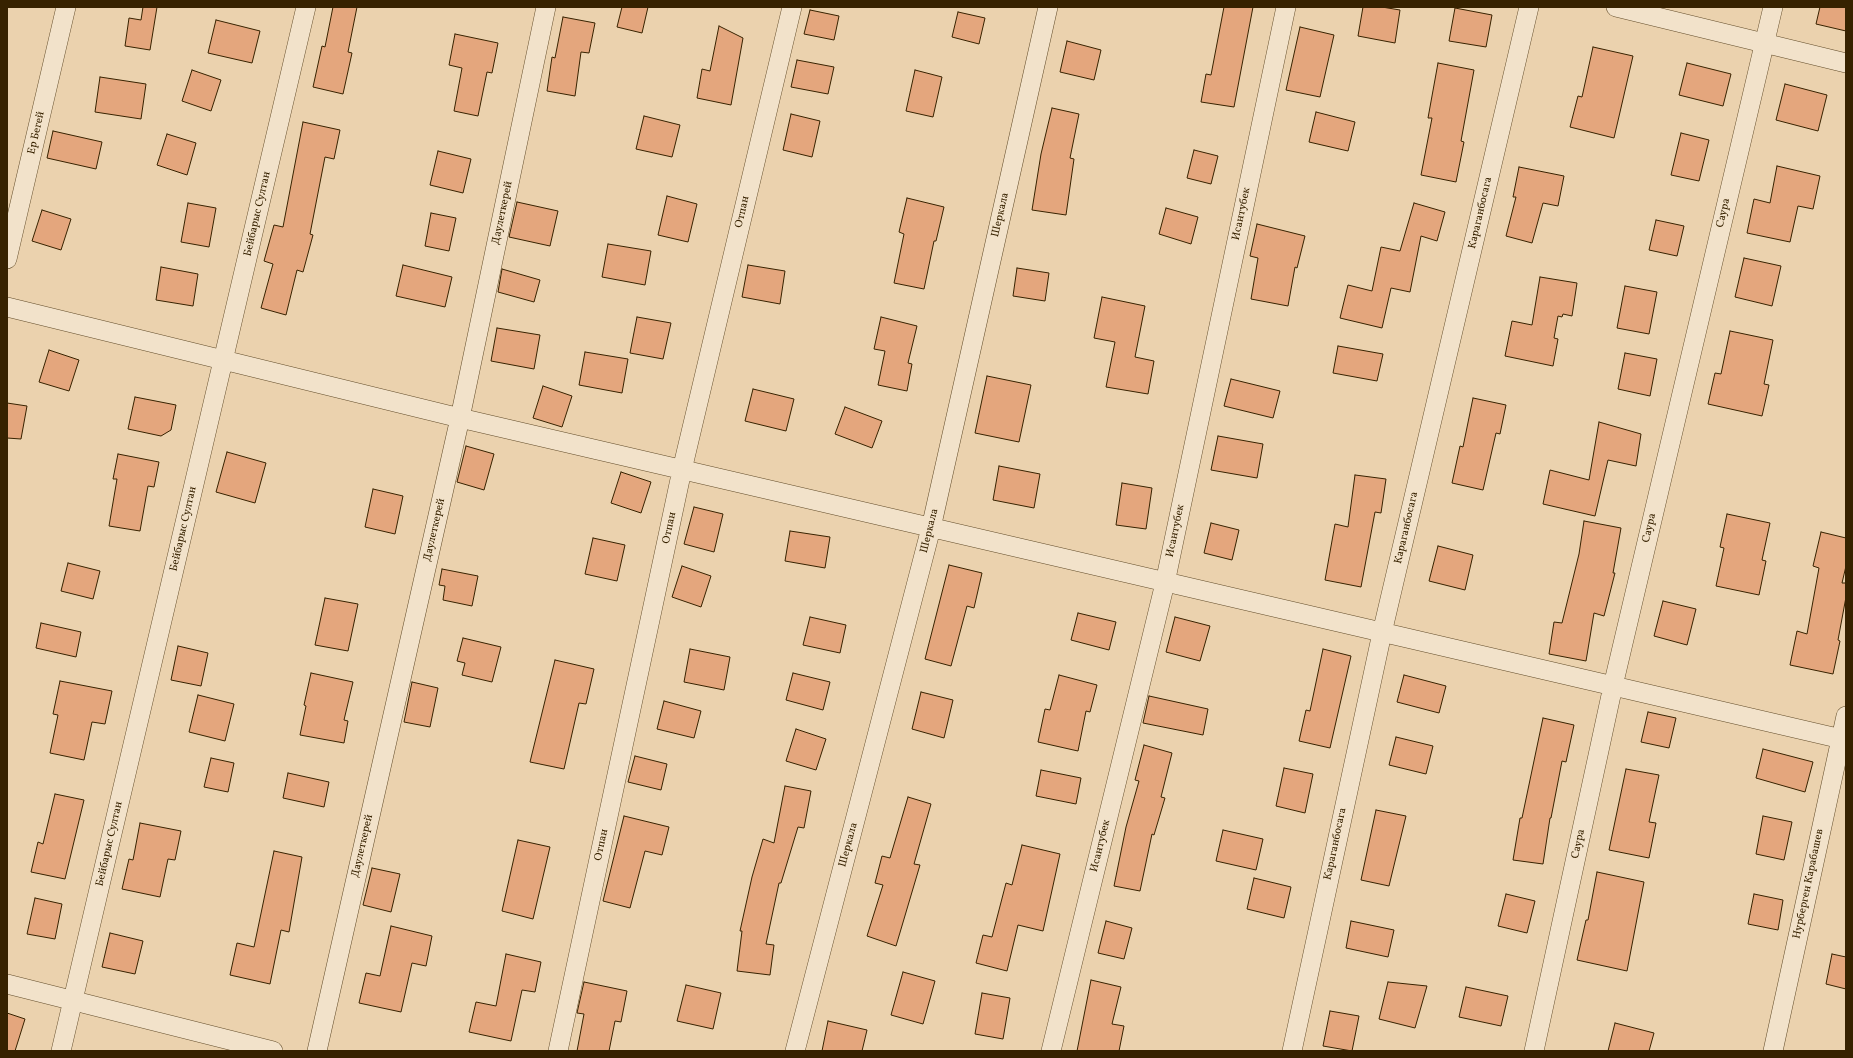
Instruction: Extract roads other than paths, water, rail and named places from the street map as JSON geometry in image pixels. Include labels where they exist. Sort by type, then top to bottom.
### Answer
[{"type":"street","name":"Ер Бегей","points":[[7,259],[66,7]]},
{"type":"street","name":"Бейбарыс Султан","points":[[61,1051],[306,7]]},
{"type":"street","name":"Даулеткерей","points":[[317,1051],[460,418],[546,7]]},
{"type":"street","name":"Отпан","points":[[558,1051],[682,470],[792,7]]},
{"type":"street","name":"Шеркала","points":[[795,1051],[931,528],[1048,7]]},
{"type":"street","name":"Исантубек","points":[[1051,1051],[1165,583],[1286,7]]},
{"type":"street","name":"Караганбосага","points":[[1292,1051],[1382,633],[1529,7]]},
{"type":"street","points":[[1616,7],[1846,63]]},
{"type":"street","name":"Саура","points":[[1534,1051],[1613,686],[1773,7]]},
{"type":"street","points":[[7,307],[460,418],[1165,583],[1844,739]]},
{"type":"street","name":"Нурберген Карабашев","points":[[1773,1051],[1844,739],[1846,716]]},
{"type":"street","points":[[7,984],[273,1051]]}]
